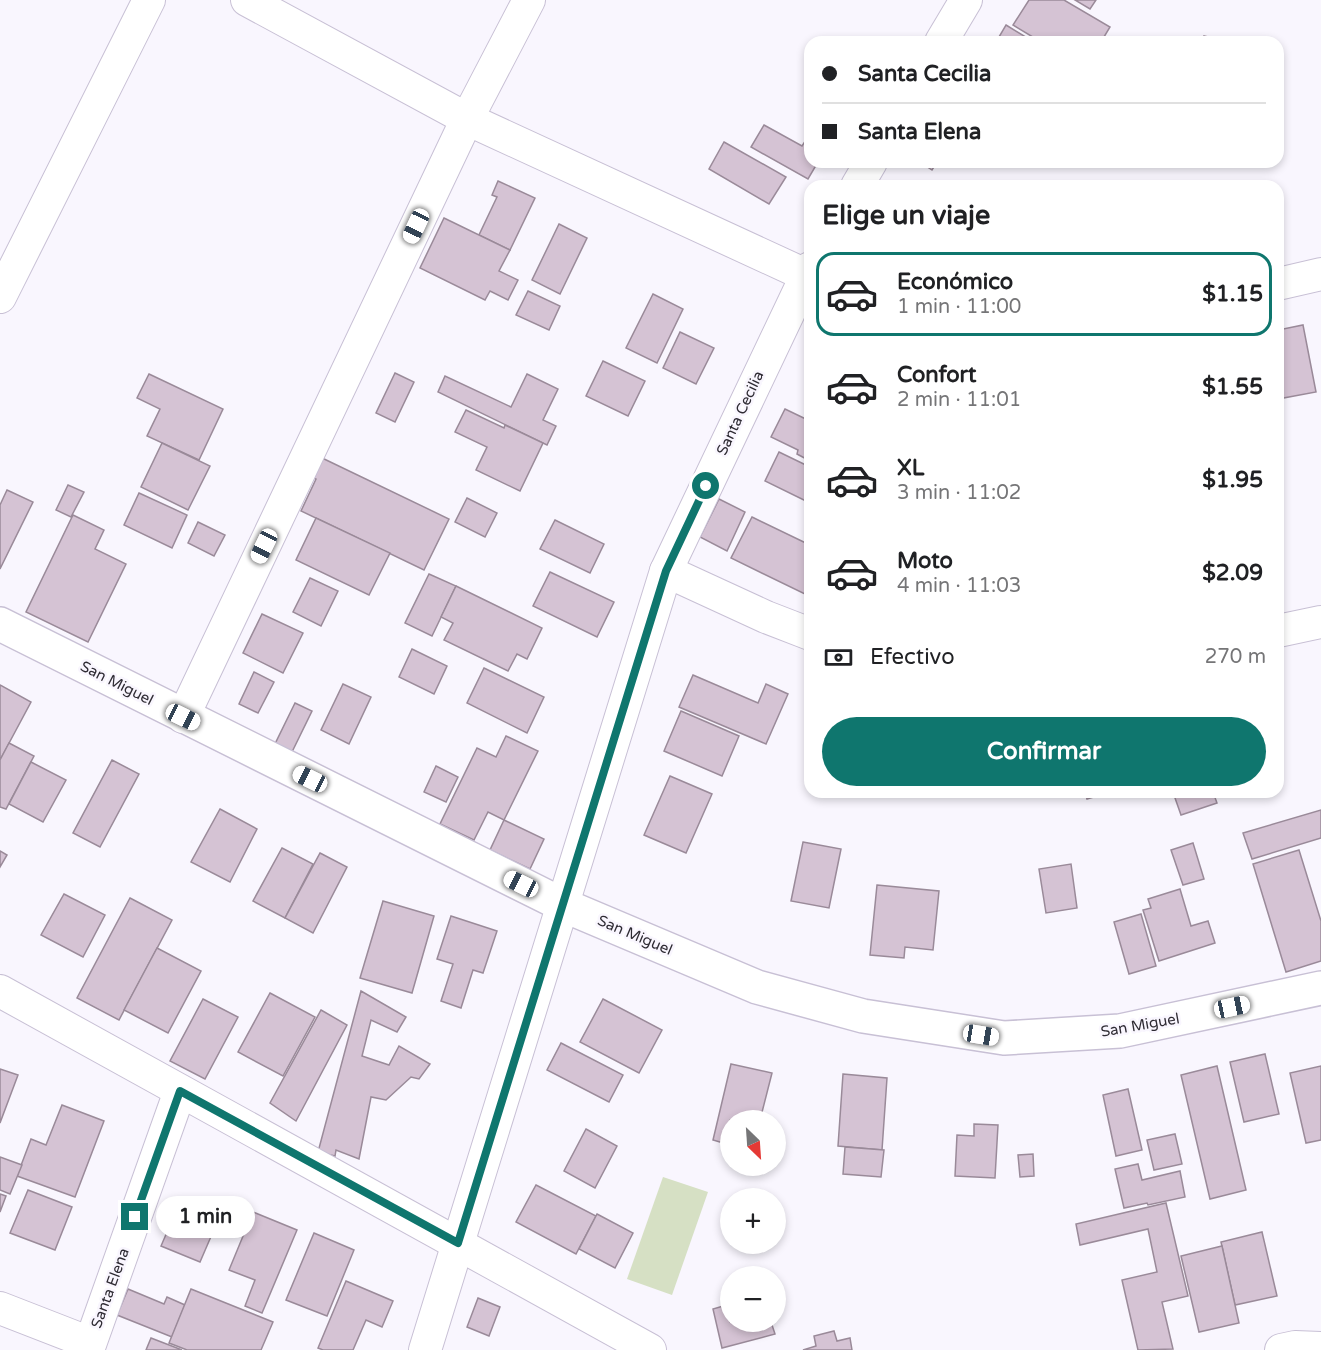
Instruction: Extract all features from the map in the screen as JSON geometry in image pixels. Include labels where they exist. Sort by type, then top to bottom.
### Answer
[{"type":"street","points":[[0,297],[149,0]]},
{"type":"street","points":[[247,0],[467,119],[804,271]]},
{"type":"street","points":[[183,717],[467,119],[529,0]]},
{"type":"street","points":[[945,36],[966,0]]},
{"type":"street","points":[[1284,283],[1321,274]]},
{"type":"street","name":"Santa Cecilia","points":[[425,1350],[666,571],[804,283]]},
{"type":"street","points":[[666,571],[766,617],[804,632]]},
{"type":"street","points":[[1284,631],[1321,622]]},
{"type":"street","name":"San Miguel","points":[[0,624],[563,905],[757,987],[863,1016],[1004,1038],[1120,1031],[1321,987]]},
{"type":"street","points":[[0,991],[650,1350]]},
{"type":"street","name":"Santa Elena","points":[[89,1347],[180,1091]]},
{"type":"street","points":[[0,1308],[89,1347]]},
{"type":"street","points":[[1281,1350],[1294,1347],[1321,1348]]},
{"type":"green space","points":[[663,1177],[708,1192],[672,1295],[627,1279]]},
{"type":"building","points":[[1029,0],[1064,0],[1110,27],[1105,36],[1031,36],[1013,25]]},
{"type":"building","points":[[1075,0],[1096,0],[1090,9]]},
{"type":"building","points":[[1006,25],[1024,36],[1000,36]]},
{"type":"building","points":[[764,125],[802,146],[804,143],[804,168],[814,168],[808,179],[751,147]]},
{"type":"building","points":[[724,142],[786,177],[769,204],[709,169]]},
{"type":"building","points":[[498,181],[535,198],[510,250],[479,235],[497,197],[492,195]]},
{"type":"building","points":[[444,218],[510,250],[499,271],[518,280],[508,300],[490,291],[485,300],[420,268]]},
{"type":"building","points":[[559,224],[587,238],[560,294],[532,280]]},
{"type":"building","points":[[528,291],[560,306],[549,330],[516,315]]},
{"type":"building","points":[[653,294],[683,309],[657,363],[626,348]]},
{"type":"building","points":[[1303,325],[1316,392],[1284,398],[1284,329]]},
{"type":"building","points":[[680,332],[714,348],[696,384],[663,368]]},
{"type":"building","points":[[603,361],[645,381],[628,416],[586,396]]},
{"type":"building","points":[[395,373],[414,382],[395,422],[376,413]]},
{"type":"building","points":[[149,374],[223,409],[199,460],[147,436],[160,409],[137,398]]},
{"type":"building","points":[[527,374],[558,389],[543,420],[556,426],[547,445],[438,392],[445,376],[511,407]]},
{"type":"building","points":[[785,409],[804,418],[804,458],[797,454],[798,450],[771,437]]},
{"type":"building","points":[[466,410],[543,443],[520,491],[476,470],[487,447],[455,432]]},
{"type":"building","points":[[162,443],[210,466],[188,510],[141,487]]},
{"type":"building","points":[[779,452],[804,464],[804,500],[765,481]]},
{"type":"building","points":[[320,457],[449,519],[424,570],[301,511],[316,479],[310,476]]},
{"type":"building","points":[[68,485],[84,492],[71,517],[56,510]]},
{"type":"building","points":[[7,490],[33,502],[0,569],[0,505]]},
{"type":"building","points":[[139,493],[187,515],[172,548],[124,525]]},
{"type":"building","points":[[467,498],[497,513],[485,537],[455,522]]},
{"type":"building","points":[[719,499],[745,512],[727,551],[700,537]]},
{"type":"building","points":[[73,515],[104,530],[95,549],[126,564],[88,642],[26,612]]},
{"type":"building","points":[[752,517],[804,542],[804,594],[731,558]]},
{"type":"building","points":[[316,518],[390,553],[369,595],[296,560]]},
{"type":"building","points":[[555,520],[604,544],[590,573],[540,549]]},
{"type":"building","points":[[198,522],[225,535],[214,556],[188,543]]},
{"type":"building","points":[[550,572],[614,602],[597,637],[533,606]]},
{"type":"building","points":[[429,574],[456,586],[432,636],[405,623]]},
{"type":"building","points":[[310,578],[338,591],[321,626],[293,612]]},
{"type":"building","points":[[456,586],[542,628],[527,659],[517,654],[508,671],[444,640],[453,623],[441,617]]},
{"type":"building","points":[[262,614],[303,633],[283,673],[243,653]]},
{"type":"building","points":[[412,649],[447,666],[434,694],[399,677]]},
{"type":"building","points":[[484,668],[544,697],[527,733],[467,703]]},
{"type":"building","points":[[254,672],[274,682],[258,713],[239,704]]},
{"type":"building","points":[[693,675],[758,703],[766,684],[788,694],[766,744],[679,707]]},
{"type":"building","points":[[343,684],[371,697],[349,744],[321,730]]},
{"type":"building","points":[[0,685],[31,702],[0,760]]},
{"type":"building","points":[[295,703],[312,711],[290,756],[273,748]]},
{"type":"building","points":[[681,711],[739,736],[722,776],[664,751]]},
{"type":"building","points":[[506,736],[538,751],[504,820],[488,812],[474,840],[440,824],[477,748],[496,757]]},
{"type":"building","points":[[9,743],[34,756],[6,809],[0,807],[0,760]]},
{"type":"building","points":[[112,760],[139,774],[100,847],[73,833]]},
{"type":"building","points":[[31,762],[66,780],[43,822],[9,804]]},
{"type":"building","points":[[436,766],[458,777],[446,802],[424,792]]},
{"type":"building","points":[[670,776],[712,794],[686,853],[644,835]]},
{"type":"building","points":[[1175,798],[1215,798],[1217,803],[1181,815]]},
{"type":"building","points":[[220,809],[257,829],[230,882],[191,862]]},
{"type":"building","points":[[1321,810],[1321,838],[1252,859],[1243,833]]},
{"type":"building","points":[[504,820],[544,839],[530,869],[490,850]]},
{"type":"building","points":[[803,842],[841,849],[829,908],[791,901]]},
{"type":"building","points":[[1193,843],[1204,879],[1183,885],[1171,850]]},
{"type":"building","points":[[282,848],[313,864],[285,918],[253,901]]},
{"type":"building","points":[[1299,850],[1321,921],[1321,961],[1286,972],[1253,864]]},
{"type":"building","points":[[0,851],[7,855],[0,867]]},
{"type":"building","points":[[320,853],[347,867],[313,933],[285,918]]},
{"type":"building","points":[[1071,864],[1077,908],[1046,913],[1039,869]]},
{"type":"building","points":[[877,885],[939,891],[933,950],[905,947],[904,958],[870,955]]},
{"type":"building","points":[[1180,889],[1191,926],[1208,921],[1215,943],[1159,961],[1143,910],[1151,908],[1148,899]]},
{"type":"building","points":[[64,894],[105,915],[83,957],[41,935]]},
{"type":"building","points":[[130,898],[172,920],[119,1020],[77,998]]},
{"type":"building","points":[[383,901],[434,916],[412,993],[360,978]]},
{"type":"building","points":[[1141,914],[1156,966],[1129,974],[1114,922]]},
{"type":"building","points":[[451,916],[497,931],[483,973],[473,970],[461,1008],[441,1001],[453,964],[437,959]]},
{"type":"building","points":[[157,948],[201,971],[168,1033],[124,1010]]},
{"type":"building","points":[[361,991],[406,1017],[397,1032],[371,1020],[362,1056],[389,1065],[399,1046],[430,1064],[419,1079],[411,1077],[386,1100],[371,1097],[359,1159],[336,1150],[335,1156],[318,1152]]},
{"type":"building","points":[[270,993],[315,1017],[283,1076],[238,1052]]},
{"type":"building","points":[[203,999],[238,1017],[205,1079],[170,1061]]},
{"type":"building","points":[[603,999],[662,1030],[639,1073],[580,1042]]},
{"type":"building","points":[[321,1010],[347,1025],[296,1121],[270,1103]]},
{"type":"building","points":[[561,1043],[623,1075],[609,1102],[547,1070]]},
{"type":"building","points":[[1265,1054],[1279,1114],[1244,1122],[1230,1062]]},
{"type":"building","points":[[731,1064],[772,1073],[763,1110],[720,1110]]},
{"type":"building","points":[[1217,1066],[1246,1190],[1210,1199],[1181,1075]]},
{"type":"building","points":[[1321,1066],[1321,1140],[1306,1143],[1290,1073]]},
{"type":"building","points":[[0,1069],[18,1075],[0,1123]]},
{"type":"building","points":[[843,1074],[887,1078],[882,1150],[838,1146]]},
{"type":"building","points":[[1128,1089],[1142,1150],[1116,1156],[1103,1095]]},
{"type":"building","points":[[62,1105],[104,1121],[75,1197],[17,1176],[31,1139],[46,1145]]},
{"type":"building","points":[[720,1110],[720,1142],[713,1140]]},
{"type":"building","points":[[974,1124],[998,1125],[995,1178],[955,1176],[957,1135],[974,1136]]},
{"type":"building","points":[[586,1129],[617,1146],[595,1188],[564,1171]]},
{"type":"building","points":[[1175,1134],[1182,1164],[1154,1170],[1147,1140]]},
{"type":"building","points":[[845,1147],[884,1150],[881,1177],[843,1174]]},
{"type":"building","points":[[1033,1154],[1034,1176],[1020,1177],[1018,1155]]},
{"type":"building","points":[[0,1157],[22,1165],[10,1194],[0,1190]]},
{"type":"building","points":[[1138,1164],[1142,1180],[1180,1171],[1185,1197],[1124,1208],[1115,1169]]},
{"type":"building","points":[[536,1185],[596,1216],[576,1254],[516,1222]]},
{"type":"building","points":[[28,1190],[72,1207],[55,1250],[10,1233]]},
{"type":"building","points":[[0,1194],[6,1196],[0,1212]]},
{"type":"building","points":[[180,1202],[219,1218],[200,1262],[161,1246]]},
{"type":"building","points":[[1166,1203],[1188,1296],[1162,1302],[1173,1349],[1138,1350],[1122,1280],[1157,1272],[1148,1229],[1080,1245],[1076,1224]]},
{"type":"building","points":[[253,1212],[297,1230],[262,1313],[245,1306],[255,1280],[229,1270]]},
{"type":"building","points":[[597,1214],[633,1233],[615,1268],[579,1249]]},
{"type":"building","points":[[1262,1232],[1277,1296],[1235,1305],[1221,1242]]},
{"type":"building","points":[[314,1233],[354,1250],[327,1316],[286,1300]]},
{"type":"building","points":[[1222,1246],[1239,1323],[1199,1332],[1181,1256]]},
{"type":"building","points":[[346,1281],[393,1301],[382,1327],[366,1320],[353,1350],[323,1350],[318,1348]]},
{"type":"building","points":[[128,1289],[164,1304],[167,1297],[185,1305],[172,1337],[117,1315]]},
{"type":"building","points":[[191,1289],[273,1322],[261,1350],[187,1350],[169,1343]]},
{"type":"building","points":[[478,1298],[500,1307],[489,1336],[467,1327]]},
{"type":"building","points":[[720,1307],[720,1332],[774,1332],[775,1334],[722,1348],[713,1309]]},
{"type":"building","points":[[834,1331],[837,1341],[850,1338],[852,1350],[803,1350],[816,1346],[814,1336]]},
{"type":"building","points":[[151,1338],[182,1350],[146,1350]]},
{"type":"route","points":[[135,1217],[180,1091],[458,1243],[666,571],[706,486]]}]
